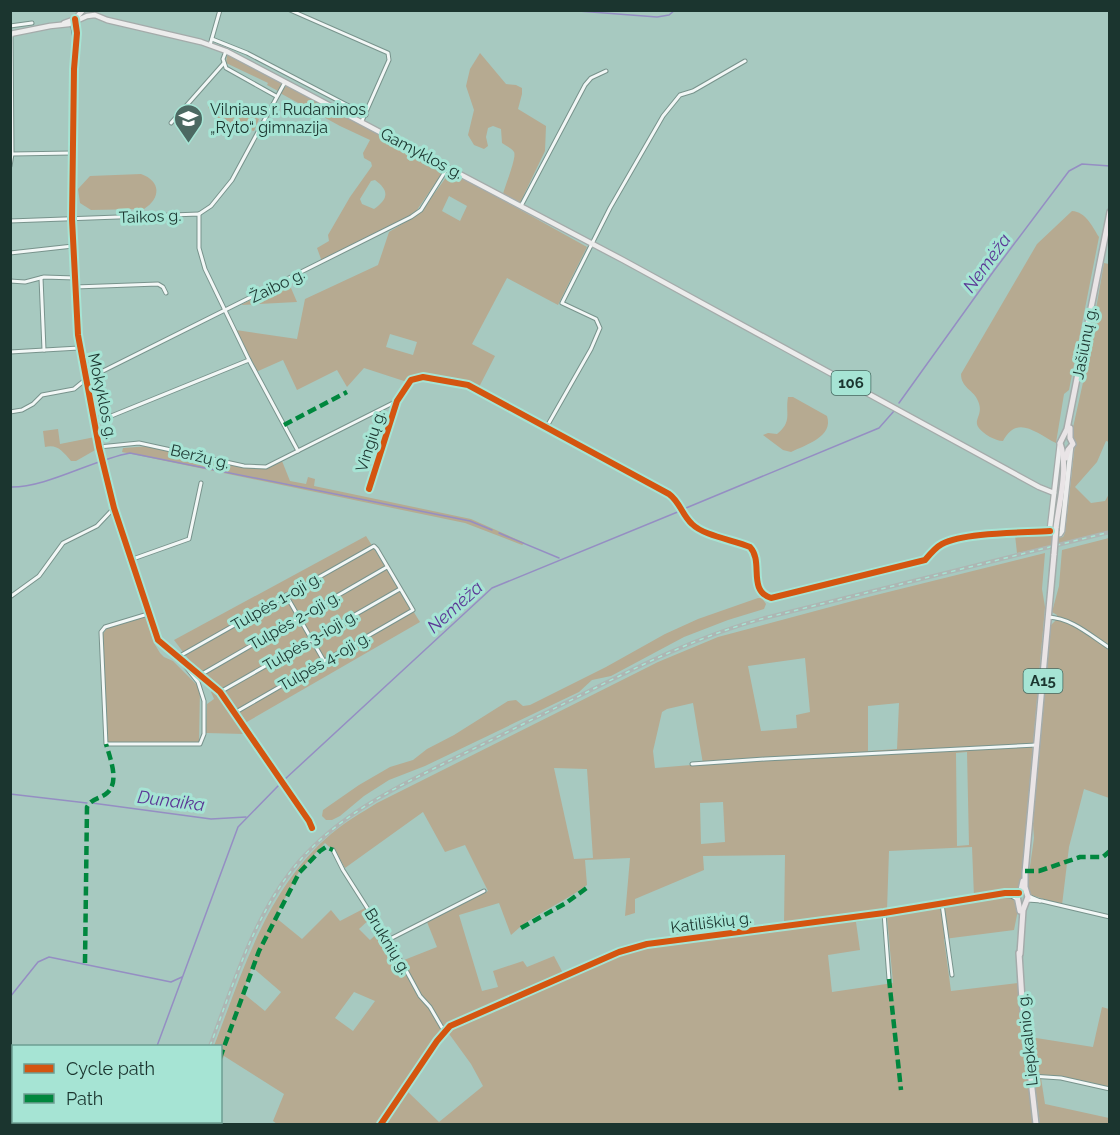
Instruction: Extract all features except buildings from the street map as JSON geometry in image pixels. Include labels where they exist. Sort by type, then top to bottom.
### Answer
[{"type":"highway","name":"Jašiūnų g.","points":[[1048,617],[1066,444],[1110,212]]},
{"type":"highway","name":"Jašiūnų g.","points":[[1066,444],[1110,227]]},
{"type":"highway","name":"A15","points":[[1037,745],[1048,617]]},
{"type":"highway","name":"Liepkalnio g.","points":[[1036,1125],[1020,954],[1037,745]]},
{"type":"main road","name":"106","points":[[11,34],[74,21],[85,12],[97,12]]},
{"type":"main road","name":"Gamyklos g.","points":[[97,12],[116,21],[211,42],[591,244]]},
{"type":"main road","name":"106","points":[[591,244],[939,430],[1039,487],[1054,493]]},
{"type":"main road","points":[[1066,444],[1062,531],[1057,535],[1050,531],[1054,493],[1066,444]]},
{"type":"street","points":[[220,10],[211,42],[247,53],[366,115]]},
{"type":"street","points":[[290,10],[388,53],[389,60],[362,121]]},
{"type":"street","name":"Mokyklos g.","points":[[74,21],[72,219],[79,348],[114,508],[158,640],[220,692],[236,712],[312,828]]},
{"type":"street","points":[[10,26],[32,22]]},
{"type":"street","points":[[10,166],[12,154],[11,34]]},
{"type":"street","points":[[171,123],[224,63],[226,51]]},
{"type":"street","points":[[546,428],[591,349],[600,328],[596,319],[562,303],[636,161],[663,116],[683,93],[693,91],[745,61]]},
{"type":"street","points":[[224,63],[227,69],[276,96]]},
{"type":"street","points":[[521,206],[585,85],[591,78],[606,71]]},
{"type":"street","points":[[199,214],[211,206],[232,180],[286,81]]},
{"type":"street","points":[[12,154],[72,153]]},
{"type":"street","name":"Žaibo g.","points":[[10,412],[22,410],[42,395],[74,389],[86,380],[411,217],[428,201],[448,167]]},
{"type":"street","name":"Taikos g.","points":[[10,221],[199,214],[199,248],[202,261],[249,360],[298,451]]},
{"type":"street","points":[[10,253],[73,246]]},
{"type":"street","points":[[41,278],[44,350]]},
{"type":"street","points":[[10,281],[75,278]]},
{"type":"street","points":[[75,287],[158,284],[166,293]]},
{"type":"street","points":[[10,352],[79,348]]},
{"type":"street","points":[[94,423],[249,360]]},
{"type":"street","points":[[397,401],[414,378],[459,382],[669,494],[678,502],[695,526],[750,547],[755,554],[759,591],[771,598],[925,560],[946,542],[976,536],[1050,531]]},
{"type":"street","name":"Vingių g.","points":[[298,451],[397,401]]},
{"type":"street","name":"Vingių g.","points":[[369,489],[397,401]]},
{"type":"street","name":"Beržų g.","points":[[99,447],[139,443],[255,468],[266,467],[298,451]]},
{"type":"street","points":[[130,560],[189,539],[201,483]]},
{"type":"street","points":[[10,597],[39,576],[63,543],[97,526],[114,508]]},
{"type":"street","name":"Tulpės 1-oji g.","points":[[178,657],[374,546],[387,567]]},
{"type":"street","points":[[387,567],[400,588]]},
{"type":"street","name":"Tulpės 2-oji g.","points":[[201,675],[387,567]]},
{"type":"street","name":"Tulpės 4-oji g.","points":[[236,712],[413,610],[400,588]]},
{"type":"street","name":"Tulpės 3-ioji g.","points":[[220,692],[400,588]]},
{"type":"street","points":[[286,595],[324,661]]},
{"type":"street","points":[[148,614],[105,627],[101,632],[106,744],[200,744],[204,734],[205,707],[201,687],[178,657]]},
{"type":"street","points":[[1048,617],[1062,619],[1075,625],[1110,648]]},
{"type":"street","points":[[201,687],[209,682]]},
{"type":"street","points":[[692,764],[1037,745]]},
{"type":"street","name":"Bruknių g.","points":[[333,850],[420,996],[430,1007],[444,1031]]},
{"type":"street","points":[[388,940],[484,891]]},
{"type":"street","name":"Katiliškių g.","points":[[444,1031],[619,952],[647,944],[884,913],[1005,893],[1110,917]]},
{"type":"street","name":"Katiliškių g.","points":[[998,895],[1023,897]]},
{"type":"street","points":[[942,904],[952,975]]},
{"type":"street","points":[[884,913],[889,979]]},
{"type":"street","points":[[381,1125],[444,1031]]},
{"type":"street","points":[[1031,1077],[1061,1078],[1110,1089]]},
{"type":"shaded area","points":[[480,53],[506,84],[522,88],[518,109],[546,126],[545,151],[520,203],[503,194],[514,152],[502,143],[501,129],[493,126],[488,128],[486,137],[488,146],[484,149],[474,145],[468,135],[474,110],[466,86],[470,69]]},
{"type":"shaded area","points":[[227,55],[282,83],[278,91],[267,85],[268,83],[226,63]]},
{"type":"shaded area","points":[[287,85],[442,167],[443,172],[417,210],[407,218],[321,259],[317,248],[329,241],[328,235],[350,197],[372,166],[371,162],[364,158],[363,153],[370,140],[280,93]],"holes":[[[375,180],[383,188],[385,195],[382,202],[374,209],[362,204],[360,199],[371,181]]]},
{"type":"shaded area","points":[[210,104],[231,113],[235,109],[240,110],[259,119],[254,131],[218,122],[208,107]]},
{"type":"shaded area","points":[[450,172],[587,247],[558,305],[507,278],[472,344],[495,356],[478,389],[456,381],[422,375],[411,378],[405,384],[404,381],[364,368],[347,387],[337,370],[297,390],[283,360],[256,372],[236,330],[297,339],[305,299],[378,265],[389,232],[420,213]],"holes":[[[449,196],[467,206],[460,221],[442,211]],[[390,334],[417,342],[413,355],[386,347]]]},
{"type":"shaded area","points":[[141,174],[152,181],[156,190],[154,200],[144,209],[91,210],[80,203],[78,189],[90,176]]},
{"type":"shaded area","points":[[1072,211],[1085,217],[1099,237],[1069,390],[1064,394],[1056,443],[1021,427],[1008,433],[1003,441],[998,440],[982,432],[978,427],[980,407],[974,394],[963,383],[961,374],[1037,244]]},
{"type":"shaded area","points":[[1104,263],[1109,264],[1109,442],[1106,441],[1097,462],[1075,487],[1091,503],[1105,501],[1109,494],[1109,531],[1058,544],[1058,538],[1063,537],[1065,533],[1075,444],[1072,432]]},
{"type":"shaded area","points":[[287,281],[297,302],[241,305]]},
{"type":"shaded area","points":[[788,397],[793,397],[827,416],[828,423],[826,430],[817,439],[791,452],[783,450],[763,435],[777,434],[785,425]]},
{"type":"shaded area","points":[[58,429],[60,444],[95,437],[97,449],[76,461],[71,461],[57,448],[45,447],[43,431]]},
{"type":"shaded area","points":[[150,446],[255,469],[269,467],[282,461],[290,481],[306,484],[308,477],[315,479],[314,486],[471,519],[525,543],[522,545],[465,523],[122,452],[123,448]]},
{"type":"shaded area","points":[[1048,533],[1052,536],[1051,546],[1017,553],[1015,535]]},
{"type":"shaded area","points":[[366,536],[420,622],[245,723],[221,689],[192,664],[174,640]]},
{"type":"shaded area","points":[[1109,538],[1109,798],[1084,789],[1069,847],[1062,905],[1031,895],[1027,888],[1034,838],[1033,824],[1051,625],[1057,615],[1052,612],[1059,586],[1062,550]]},
{"type":"shaded area","points":[[1045,553],[1042,589],[1045,607],[1021,880],[1018,890],[974,897],[972,847],[889,851],[887,910],[784,924],[785,855],[703,856],[704,870],[635,899],[635,913],[625,916],[630,858],[585,860],[587,885],[529,921],[511,935],[499,903],[459,915],[482,991],[498,987],[493,971],[523,961],[527,967],[554,956],[564,975],[448,1026],[379,1124],[277,1124],[273,1121],[284,1094],[224,1056],[222,1061],[222,1045],[214,1045],[259,932],[290,879],[309,856],[331,834],[377,803],[658,662],[718,637]],"holes":[[[805,658],[810,712],[796,715],[797,728],[761,731],[748,666]],[[693,703],[703,764],[655,768],[653,751],[662,712]],[[899,703],[897,749],[868,751],[868,706]],[[967,752],[969,845],[957,846],[956,753]],[[554,768],[587,769],[593,858],[574,859]],[[723,802],[725,842],[701,844],[700,803]],[[423,812],[445,852],[465,845],[488,891],[427,922],[437,947],[399,962],[380,931],[370,940],[359,929],[372,917],[365,908],[340,921],[331,910],[302,939],[275,917],[300,870],[325,843],[336,853],[345,868]],[[252,967],[281,992],[265,1011],[243,993]],[[354,992],[375,1001],[353,1031],[335,1018]]]},
{"type":"shaded area","points":[[762,598],[766,604],[764,609],[684,637],[611,676],[592,680],[579,692],[425,766],[389,780],[364,796],[340,816],[326,820],[322,816],[323,810],[359,785],[390,767],[413,760],[427,749],[508,701],[516,700],[523,706],[530,705],[665,634],[698,619]]},
{"type":"shaded area","points":[[146,617],[154,643],[160,653],[173,661],[200,688],[199,743],[108,744],[106,742],[103,634],[107,628]]},
{"type":"shaded area","points":[[213,690],[245,731],[244,734],[206,733],[207,704],[214,699],[211,692]]},
{"type":"shaded area","points":[[1004,897],[1010,897],[1018,904],[1014,930],[944,939],[951,991],[1018,983],[1033,1124],[383,1124],[406,1090],[439,1122],[483,1086],[471,1064],[447,1031],[453,1026],[622,953],[648,945]],"holes":[[[887,917],[893,983],[832,992],[828,955],[860,950],[856,922]]]},
{"type":"shaded area","points":[[1102,1007],[1109,1009],[1109,1088],[1089,1082],[1038,1075],[1034,1072],[1030,1037],[1093,1047]]},
{"type":"shaded area","points":[[1041,1078],[1045,1104],[1109,1118],[1109,1124],[1040,1124],[1035,1085],[1036,1080]]},
{"type":"waterway","points":[[565,10],[657,17],[669,15],[675,10]]},
{"type":"waterway","name":"Nemėža","points":[[899,403],[1069,171],[1082,164],[1110,166]]},
{"type":"waterway","name":"Nemėža","points":[[686,508],[879,428],[894,411]]},
{"type":"waterway","points":[[10,487],[54,479],[100,461],[130,453],[470,521],[492,530]]},
{"type":"waterway","name":"Nemėža","points":[[284,780],[492,588],[680,511]]},
{"type":"waterway","points":[[499,533],[559,558]]},
{"type":"waterway","name":"Nemėža","points":[[157,1045],[238,827],[278,786]]},
{"type":"waterway","name":"Dunaika","points":[[10,794],[87,803]]},
{"type":"waterway","name":"Dunaika","points":[[92,803],[211,819],[246,817]]},
{"type":"waterway","points":[[10,997],[38,962],[49,957],[171,982],[182,977]]},
{"type":"railway","points":[[210,1045],[255,932],[278,890],[292,870],[323,838],[376,799],[618,677],[676,650],[735,627],[1110,532]]},
{"type":"marked path","points":[[284,425],[347,392]]},
{"type":"marked path","points":[[85,963],[87,807],[91,802],[107,793],[113,783],[112,763],[106,744]]},
{"type":"marked path","points":[[222,1053],[259,951],[299,873],[320,851],[326,847],[333,850]]},
{"type":"marked path","points":[[1025,871],[1039,871],[1080,857],[1103,857],[1110,851]]},
{"type":"marked path","points":[[521,928],[566,903],[588,887]]},
{"type":"marked path","points":[[889,979],[901,1090]]},
{"type":"cycle path","points":[[75,19],[77,33],[74,69],[72,219],[78,335],[99,447],[114,508],[158,640],[220,692],[312,828]]},
{"type":"cycle path","points":[[369,489],[397,401],[411,380],[423,377],[468,385],[669,494],[697,528],[711,535],[750,547],[756,560],[760,589],[771,598],[925,560],[942,544],[952,540],[979,535],[1050,531]]},
{"type":"cycle path","points":[[381,1124],[437,1041],[450,1026],[619,952],[647,944],[884,913],[1005,893],[1019,893]]},
{"type":"place","name":"Vilniaus r. Rudaminos „Ryto“ gimnazija","points":[[189,144]]}]
